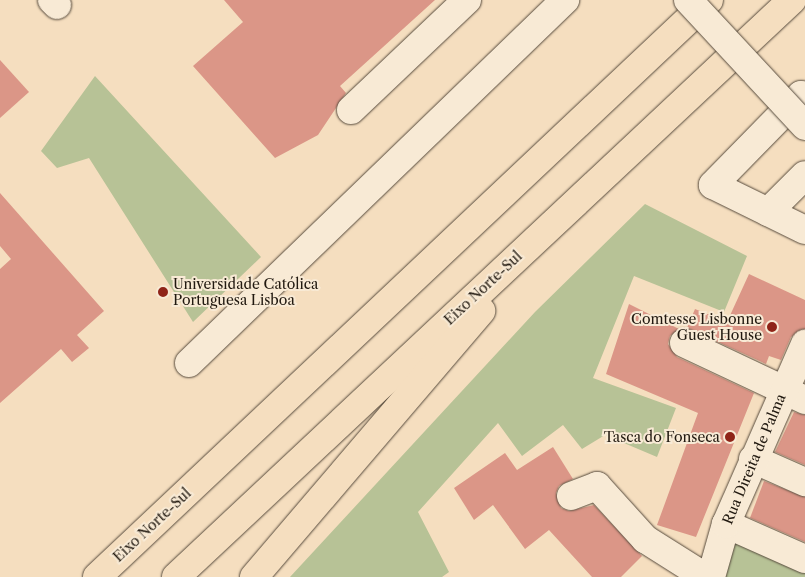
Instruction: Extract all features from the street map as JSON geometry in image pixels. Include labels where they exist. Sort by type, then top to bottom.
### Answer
[{"type":"highway","name":"Eixo Norte-Sul","points":[[98,577],[708,0]]},
{"type":"highway","name":"Eixo Norte-Sul","points":[[176,577],[792,0]]},
{"type":"highway","points":[[254,577],[586,191]]},
{"type":"street","points":[[351,110],[467,0]]},
{"type":"street","points":[[189,363],[565,0]]},
{"type":"street","points":[[688,0],[805,126]]},
{"type":"street","points":[[805,98],[801,95],[713,185],[805,230]]},
{"type":"street","points":[[768,212],[805,175]]},
{"type":"street","points":[[684,343],[794,395]]},
{"type":"street","name":"Rua Direita de Palma","points":[[711,577],[726,524],[753,459],[794,395],[805,344]]},
{"type":"street","points":[[753,459],[805,482]]},
{"type":"street","points":[[571,496],[597,486],[645,539],[705,577]]},
{"type":"street","points":[[726,524],[805,559]]},
{"type":"green space","points":[[95,76],[261,257],[193,322],[89,158],[57,168],[41,151]]},
{"type":"green space","points":[[645,204],[747,256],[724,312],[634,276],[593,378],[676,408],[657,457],[605,435],[582,449],[563,425],[522,456],[498,423],[418,512],[449,572],[442,577],[290,577],[535,312]]},
{"type":"green space","points":[[726,524],[805,568],[805,577],[711,577]]},
{"type":"building","points":[[224,0],[435,0],[340,86],[346,93],[318,135],[275,158],[193,66],[243,22]]},
{"type":"building","points":[[0,60],[29,92],[0,118]]},
{"type":"building","points":[[0,193],[104,311],[77,335],[89,348],[72,362],[61,349],[0,403],[0,269],[11,259],[0,246]]},
{"type":"building","points":[[749,274],[805,300],[805,329],[791,337],[781,360],[769,356],[766,364],[687,328],[695,309],[727,322]]},
{"type":"building","points":[[629,304],[679,329],[670,336],[668,344],[677,357],[754,393],[696,537],[657,525],[698,413],[606,374]]},
{"type":"building","points":[[794,412],[805,415],[805,465],[775,452]]},
{"type":"building","points":[[553,447],[573,479],[559,486],[556,493],[561,508],[569,511],[594,505],[642,556],[621,577],[592,577],[549,530],[525,549],[493,505],[474,520],[454,488],[505,453],[517,470]]},
{"type":"building","points":[[764,481],[805,497],[805,542],[750,518]]},
{"type":"place","name":"Universidade Católica Portuguesa Lisboa","points":[[163,292]]},
{"type":"place","name":"Comtesse Lisbonne Guest House","points":[[772,327]]},
{"type":"place","name":"Tasca do Fonseca","points":[[730,437]]}]
